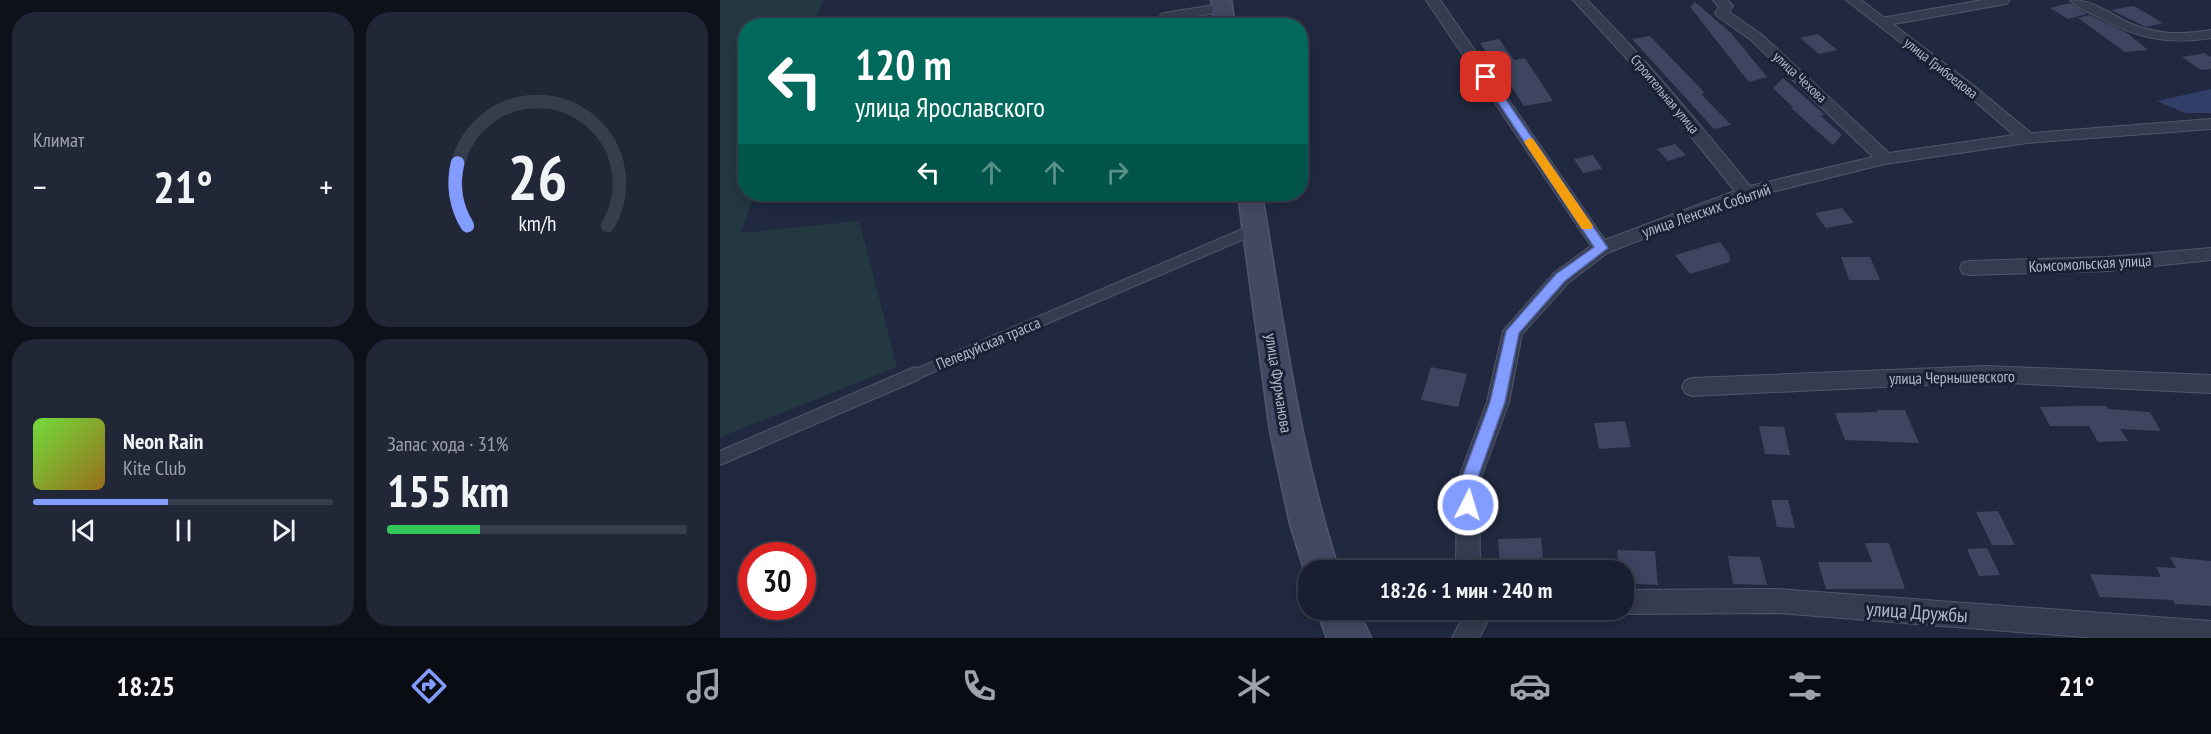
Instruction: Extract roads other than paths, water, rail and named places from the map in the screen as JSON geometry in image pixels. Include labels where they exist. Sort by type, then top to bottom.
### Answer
[{"type":"main road","name":"улица Фурманова","points":[[1251,201],[1284,425],[1308,531],[1318,560]]},
{"type":"main road","points":[[1338,620],[1352,638]]},
{"type":"street","points":[[1433,0],[1602,248]]},
{"type":"street","name":"Строительная улица","points":[[1580,0],[1668,96],[1746,193]]},
{"type":"street","name":"улица Чехова","points":[[1719,0],[1726,6],[1722,13],[1756,37],[1885,159]]},
{"type":"street","name":"улица Грибоедова","points":[[1853,0],[2027,138]]},
{"type":"street","points":[[2077,0],[2122,25],[2147,35],[2174,38],[2211,34]]},
{"type":"street","name":"улица Ленских Событий","points":[[1468,560],[1468,483],[1498,402],[1513,331],[1561,278],[1602,248],[1746,193],[1885,159],[2027,138],[2211,124]]},
{"type":"street","name":"Комсомольская улица","points":[[1969,268],[2107,264],[2211,254]]},
{"type":"street","name":"улица Чернышевского","points":[[1692,387],[1986,374],[2211,384]]},
{"type":"street","name":"улица Дружбы","points":[[1634,602],[1777,601],[2211,634]]},
{"type":"street","points":[[1465,638],[1475,620]]},
{"type":"lane","points":[[1882,22],[2005,0]]},
{"type":"lane","points":[[1164,17],[1222,11]]},
{"type":"lane","name":"Пеледуйская трасса","points":[[720,458],[1255,228]]},
{"type":"water","points":[[2211,89],[2211,113],[2185,113],[2157,101]]}]
